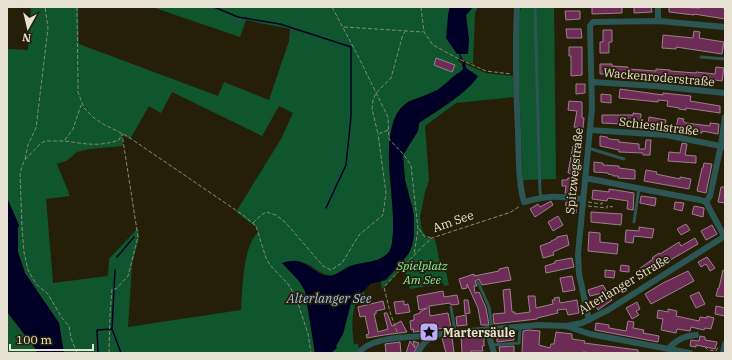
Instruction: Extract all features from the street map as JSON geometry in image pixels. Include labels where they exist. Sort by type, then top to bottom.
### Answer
[{"type":"street","points":[[517,7],[515,74],[519,171],[521,192],[524,202],[542,197],[560,196],[582,202]]},
{"type":"street","points":[[658,7],[658,21],[725,27]]},
{"type":"street","name":"Spitzwegstraße","points":[[589,320],[580,282],[578,264],[582,202],[592,108],[591,24],[596,22],[658,21]]},
{"type":"street","name":"Wackenroderstraße","points":[[592,82],[656,86],[725,93]]},
{"type":"street","points":[[706,202],[710,196],[723,146],[725,117]]},
{"type":"street","name":"Schiestlstraße","points":[[590,130],[666,135],[723,146]]},
{"type":"street","points":[[585,178],[706,202],[724,236]]},
{"type":"street","name":"Alterlanger Straße","points":[[359,353],[368,345],[400,338],[490,329],[574,325],[589,320],[603,312],[724,236]]},
{"type":"street","points":[[566,326],[590,334],[690,353]]},
{"type":"street","points":[[490,329],[494,353]]},
{"type":"street","points":[[669,348],[679,339],[686,336],[696,335]]},
{"type":"street","points":[[418,353],[422,345],[431,336]]},
{"type":"street","points":[[723,353],[725,344]]},
{"type":"lane","points":[[535,7],[540,194],[542,197]]},
{"type":"lane","points":[[701,57],[725,59]]},
{"type":"lane","points":[[588,148],[624,159]]},
{"type":"lane","points":[[634,222],[639,188]]},
{"type":"lane","points":[[478,282],[489,307],[490,329]]},
{"type":"lane","points":[[451,307],[455,332]]},
{"type":"lane","points":[[492,345],[519,343],[520,327]]},
{"type":"path","points":[[45,7],[48,28],[36,128],[28,145],[20,173],[25,258],[28,270],[36,284],[48,294],[68,326],[77,353]]},
{"type":"path","points":[[77,7],[78,85],[82,103],[86,111],[93,117],[138,144],[256,226],[266,258],[270,265],[288,284],[296,297],[306,327],[311,353]]},
{"type":"path","points":[[332,7],[388,117],[389,139],[412,165],[418,229],[414,256]]},
{"type":"path","points":[[421,7],[424,32],[433,45],[486,71],[515,74]]},
{"type":"path","points":[[343,27],[424,32]]},
{"type":"path","points":[[253,223],[266,212],[276,215],[286,223],[323,266],[331,270],[342,263],[359,235],[383,215],[386,193],[378,134],[372,108],[373,100],[376,93],[391,78],[403,34],[406,31]]},
{"type":"path","points":[[64,141],[75,124],[82,103]]},
{"type":"path","points":[[378,134],[388,130]]},
{"type":"path","points":[[24,161],[41,143],[46,141],[64,141],[105,145],[119,140],[122,134]]},
{"type":"path","points":[[109,353],[112,289],[116,289],[128,276],[138,237],[122,134]]},
{"type":"path","points":[[582,202],[602,204],[602,200]]},
{"type":"path","name":"Am See","points":[[400,338],[390,312],[384,287],[432,238],[511,212],[524,202]]},
{"type":"path","points":[[582,202],[606,208],[607,206],[613,207]]},
{"type":"path","points":[[418,229],[424,236],[432,238]]},
{"type":"path","points":[[705,347],[708,350],[716,351],[718,347]]},
{"type":"green space","points":[[31,7],[78,7],[79,44],[218,96],[224,82],[269,100],[289,41],[290,29],[246,20],[240,37],[152,7],[450,7],[448,15],[469,41],[466,15],[473,7],[478,7],[475,13],[473,64],[458,58],[458,61],[462,63],[463,69],[437,91],[407,102],[392,128],[389,144],[389,160],[393,230],[392,243],[389,252],[377,260],[352,265],[336,274],[331,275],[323,274],[307,264],[282,263],[299,281],[305,291],[315,353],[64,353],[59,323],[25,273],[18,252],[19,225],[7,198],[7,49],[28,50]],"holes":[[[172,92],[262,136],[279,106],[293,113],[281,139],[236,212],[256,227],[258,232],[253,239],[246,258],[241,310],[128,327],[132,265],[139,237],[138,228],[109,259],[108,276],[53,283],[46,199],[70,196],[57,164],[68,160],[77,152],[89,149],[123,146],[122,135],[130,139],[149,106],[161,113]]]},
{"type":"green space","points":[[521,7],[554,7],[556,179],[523,180],[519,84],[519,16]]},
{"type":"green space","name":"Spielplatz Am See","points":[[465,64],[486,73],[513,76],[514,97],[456,103],[425,126],[429,181],[425,192],[420,217],[422,230],[427,238],[435,239],[440,263],[444,263],[449,285],[444,286],[443,283],[410,289],[404,266],[382,289],[381,281],[391,275],[409,253],[413,208],[405,180],[403,155],[418,131],[419,123],[451,102],[473,82],[477,76],[466,68]]},
{"type":"green space","points":[[364,291],[366,300],[356,302],[354,307],[352,328],[354,344],[358,344],[359,349],[357,353],[331,353],[343,334],[352,299]]},
{"type":"green space","points":[[7,312],[35,348],[37,353],[7,353]]},
{"type":"water","points":[[450,7],[473,7],[466,15],[469,40],[468,54],[457,54],[446,38]]},
{"type":"water","name":"Alterlanger See","points":[[462,63],[465,64],[466,68],[478,76],[467,89],[419,123],[418,131],[403,155],[405,180],[414,215],[414,236],[409,253],[386,280],[370,284],[364,291],[352,299],[343,334],[336,346],[337,348],[331,353],[315,353],[305,291],[299,281],[282,263],[297,261],[308,265],[317,272],[329,276],[335,275],[351,266],[375,260],[387,254],[391,247],[393,228],[389,145],[391,131],[397,113],[401,107],[412,100],[438,90],[463,69]]},
{"type":"water","points":[[7,198],[19,225],[18,252],[25,273],[59,323],[64,353],[37,353],[35,348],[7,312]]},
{"type":"building","points":[[592,7],[622,7],[622,13],[592,14]]},
{"type":"building","points":[[634,7],[651,7],[652,12],[634,13]]},
{"type":"building","points":[[669,7],[723,7],[725,9],[725,19],[669,12]]},
{"type":"building","points":[[565,11],[580,11],[580,19],[566,20]]},
{"type":"building","points":[[566,29],[581,29],[582,38],[567,38]]},
{"type":"building","points":[[603,30],[612,30],[612,42],[609,42],[609,53],[600,53],[600,42],[603,42]]},
{"type":"building","points":[[694,31],[700,32],[699,38],[724,42],[722,54],[676,47],[676,49],[662,48],[663,35],[693,38]]},
{"type":"building","points":[[569,47],[582,47],[582,75],[571,76],[571,56],[569,56]]},
{"type":"building","points":[[436,58],[455,65],[452,72],[434,65]]},
{"type":"building","points":[[600,64],[612,64],[612,66],[628,67],[628,69],[656,71],[656,69],[715,74],[716,67],[724,68],[722,81],[708,79],[708,84],[616,76],[616,74],[600,74]]},
{"type":"building","points":[[576,84],[585,84],[585,93],[576,94]]},
{"type":"building","points":[[620,89],[663,95],[663,93],[691,96],[690,101],[720,106],[720,113],[686,108],[686,110],[679,109],[667,106],[668,101],[658,100],[658,102],[619,98]]},
{"type":"building","points":[[601,94],[611,95],[611,103],[601,102]]},
{"type":"building","points":[[569,101],[582,102],[582,118],[584,118],[583,128],[574,127],[577,111],[568,110]]},
{"type":"building","points":[[633,113],[641,114],[640,125],[602,123],[602,115],[633,115]]},
{"type":"building","points":[[649,117],[666,120],[665,127],[648,125]]},
{"type":"building","points":[[678,118],[684,119],[683,121],[686,123],[710,126],[710,123],[719,124],[718,134],[676,129]]},
{"type":"building","points":[[600,136],[619,140],[619,142],[639,144],[639,149],[645,149],[646,140],[651,140],[650,155],[643,155],[643,153],[619,152],[619,150],[600,146]]},
{"type":"building","points":[[682,143],[687,144],[685,155],[696,156],[696,163],[668,161],[669,152],[680,153]]},
{"type":"building","points":[[573,146],[582,147],[579,162],[581,162],[579,175],[568,173]]},
{"type":"building","points":[[594,162],[603,163],[603,165],[619,166],[619,168],[635,170],[635,179],[618,178],[618,176],[613,176],[608,173],[594,172]]},
{"type":"building","points":[[704,163],[712,164],[706,193],[697,191]]},
{"type":"building","points":[[646,170],[657,172],[656,174],[680,179],[680,177],[691,179],[689,189],[644,181]]},
{"type":"building","points":[[568,178],[571,178],[570,193],[565,193],[566,186],[562,186],[562,180],[567,180]]},
{"type":"building","points":[[721,187],[725,187],[725,203],[718,202]]},
{"type":"building","points":[[609,189],[634,193],[633,210],[627,209],[628,201],[608,198],[607,201],[592,199],[593,190],[609,192]]},
{"type":"building","points":[[641,196],[656,198],[655,206],[640,203]]},
{"type":"building","points":[[551,201],[553,205],[535,217],[530,209],[538,204],[540,207]]},
{"type":"building","points":[[566,202],[577,203],[576,213],[565,212]]},
{"type":"building","points":[[675,202],[684,203],[682,211],[674,209]]},
{"type":"building","points":[[694,206],[704,208],[703,217],[692,214]]},
{"type":"building","points":[[591,212],[622,214],[621,225],[591,222]]},
{"type":"building","points":[[558,216],[563,225],[553,231],[548,222]]},
{"type":"building","points":[[686,224],[690,230],[681,235],[677,229]]},
{"type":"building","points":[[712,225],[717,234],[706,240],[701,231]]},
{"type":"building","points":[[639,227],[654,229],[652,238],[634,236],[633,243],[625,242],[626,230],[639,231]]},
{"type":"building","points":[[589,232],[600,233],[600,242],[618,244],[617,254],[588,251]]},
{"type":"building","points":[[567,235],[569,245],[553,252],[554,255],[543,258],[540,246],[551,242],[557,237]]},
{"type":"building","points":[[695,238],[698,244],[644,278],[639,269],[653,259],[652,258],[679,242],[681,246]]},
{"type":"building","points":[[707,257],[715,268],[710,271],[706,264],[701,267],[698,262]]},
{"type":"building","points":[[572,258],[574,267],[546,273],[545,266],[555,263],[555,261]]},
{"type":"building","points":[[621,265],[629,266],[629,272],[620,271]]},
{"type":"building","points":[[508,267],[511,280],[482,285],[479,279],[475,281],[477,286],[474,286],[475,293],[479,292],[486,308],[489,325],[481,325],[478,308],[467,284],[467,288],[462,289],[459,279],[474,274],[474,276],[499,271],[499,269]]},
{"type":"building","points":[[605,270],[615,271],[614,278],[605,277]]},
{"type":"building","points":[[723,270],[725,271],[725,297],[716,296]]},
{"type":"building","points":[[688,271],[694,281],[651,304],[645,294],[663,283]]},
{"type":"building","points":[[572,276],[575,290],[563,292],[560,278]]},
{"type":"building","points":[[603,285],[607,292],[590,296],[588,290]]},
{"type":"building","points":[[510,289],[512,312],[515,312],[515,314],[530,312],[528,296],[535,296],[536,308],[553,304],[552,300],[559,297],[560,303],[577,300],[579,313],[568,315],[566,309],[557,310],[558,313],[537,319],[494,324],[493,314],[505,313],[503,290]]},
{"type":"building","points":[[443,291],[444,297],[457,295],[459,304],[453,305],[450,303],[429,306],[430,316],[448,313],[451,327],[424,331],[424,329],[423,331],[413,332],[414,329],[411,330],[410,321],[414,320],[414,315],[427,308],[419,310],[417,296]]},
{"type":"building","points":[[699,292],[705,304],[696,308],[690,296]]},
{"type":"building","points":[[608,293],[612,300],[598,310],[594,303]]},
{"type":"building","points":[[464,300],[468,300],[470,313],[465,314]]},
{"type":"building","points":[[383,301],[385,309],[376,311],[376,314],[374,314],[378,332],[388,329],[384,313],[387,313],[392,326],[401,321],[407,332],[367,338],[366,335],[369,334],[365,316],[360,317],[358,307]]},
{"type":"building","points":[[404,301],[404,305],[408,304],[410,312],[396,314],[394,302]]},
{"type":"building","points":[[637,302],[640,309],[636,311],[639,315],[632,319],[626,308]]},
{"type":"building","points":[[716,306],[725,308],[725,316],[715,314]]},
{"type":"building","points":[[668,309],[677,311],[676,316],[699,321],[700,317],[707,318],[707,316],[714,318],[711,329],[705,328],[704,330],[691,327],[690,331],[677,329],[676,333],[661,330],[663,319],[657,318],[658,310],[668,312]]},
{"type":"building","points":[[466,315],[467,325],[457,326],[456,317]]},
{"type":"building","points":[[628,321],[634,322],[633,328],[644,330],[643,333],[659,336],[658,342],[595,330],[596,323],[609,325],[609,328],[626,331]]},
{"type":"building","points":[[523,331],[540,331],[539,345],[550,348],[551,344],[554,344],[556,332],[572,334],[572,339],[585,341],[584,343],[638,350],[638,353],[522,353]]},
{"type":"building","points":[[514,332],[514,340],[497,342],[497,333]]},
{"type":"building","points":[[484,334],[484,346],[482,346],[483,351],[462,353],[461,337]]},
{"type":"building","points":[[700,336],[705,337],[705,340],[717,342],[715,349],[696,345],[696,347],[690,346],[691,340],[699,341]]},
{"type":"building","points":[[452,337],[454,353],[446,353],[442,338]]},
{"type":"building","points":[[410,341],[415,348],[413,341],[419,343],[414,353],[406,353]]},
{"type":"building","points":[[400,342],[401,353],[386,353],[385,344]]},
{"type":"building","points":[[514,346],[514,353],[500,353],[499,347]]},
{"type":"waterway","points":[[214,7],[238,17],[280,24],[351,47],[351,116],[346,165],[326,208]]},
{"type":"waterway","points":[[460,55],[464,63]]},
{"type":"waterway","points":[[117,257],[134,237]]},
{"type":"waterway","points":[[115,270],[112,329],[121,353]]},
{"type":"waterway","points":[[98,353],[97,330],[112,329]]},
{"type":"place","name":"Martersäule","points":[[429,332]]}]
